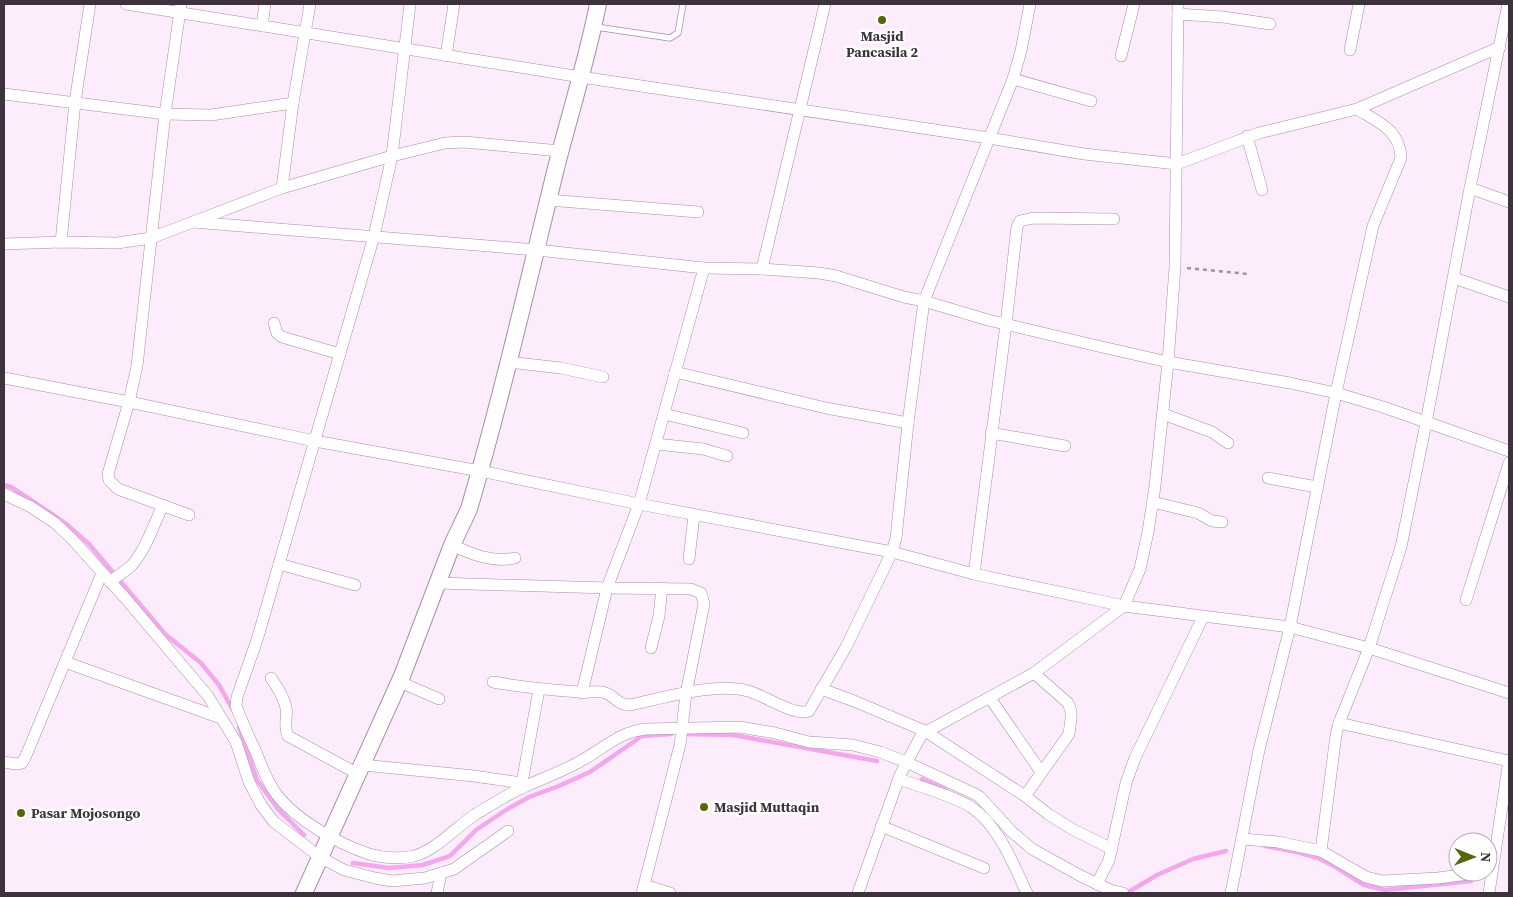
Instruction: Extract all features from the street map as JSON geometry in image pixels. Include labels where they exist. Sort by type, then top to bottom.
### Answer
[{"type":"main road","points":[[304,893],[400,682],[452,545],[469,509],[538,250],[548,200],[594,27],[598,4]]},
{"type":"street","points":[[61,242],[75,102],[90,4]]},
{"type":"street","points":[[126,4],[180,9],[262,26],[446,56],[1084,154],[1177,164],[1247,136],[1357,108],[1500,47]]},
{"type":"street","points":[[262,26],[265,4]]},
{"type":"street","points":[[282,188],[293,103],[310,4]]},
{"type":"street","points":[[410,4],[392,156],[374,236],[257,640],[230,719],[249,782],[274,822],[320,857],[344,870],[384,880],[425,878],[454,869],[508,831]]},
{"type":"street","points":[[446,56],[454,4]]},
{"type":"street","points":[[762,269],[825,4]]},
{"type":"street","points":[[493,682],[582,693],[602,692],[622,704],[630,705],[712,689],[728,688],[746,690],[795,711],[806,712],[811,708],[846,647],[892,552],[896,538],[924,301],[1013,79],[1030,4]]},
{"type":"street","points":[[1121,56],[1134,4]]},
{"type":"street","points":[[1350,50],[1359,4]]},
{"type":"street","points":[[1321,851],[1339,722],[1369,648],[1401,547],[1470,188],[1508,4]]},
{"type":"street","points":[[180,9],[165,114],[141,338],[129,402],[108,474],[109,480],[118,489],[189,515]]},
{"type":"street","points":[[858,893],[906,762],[918,739],[925,731],[1034,673],[1124,606],[1140,569],[1148,532],[1168,362],[1176,267],[1178,9],[1270,24]]},
{"type":"street","points":[[1013,79],[1091,101]]},
{"type":"street","points":[[4,94],[165,114],[211,114],[293,103]]},
{"type":"street","points":[[1231,893],[1259,750],[1290,627],[1336,393],[1373,226],[1401,158],[1400,149],[1391,131],[1357,108]]},
{"type":"street","points":[[1247,136],[1262,190]]},
{"type":"street","points":[[4,244],[117,243],[151,238],[282,188],[392,156],[445,143],[464,142],[560,151]]},
{"type":"street","points":[[1470,188],[1509,202]]},
{"type":"street","points":[[548,200],[698,212]]},
{"type":"street","points":[[974,574],[1017,227],[1020,222],[1033,218],[1114,219]]},
{"type":"street","points":[[193,222],[538,250],[704,268],[794,270],[836,276],[971,316],[1168,362],[1336,393],[1383,407],[1509,451]]},
{"type":"street","points":[[582,693],[607,588],[639,504],[704,268]]},
{"type":"street","points":[[1454,278],[1509,297]]},
{"type":"street","points":[[274,323],[277,333],[282,337],[340,354]]},
{"type":"street","points":[[508,362],[560,368],[603,377]]},
{"type":"street","points":[[675,372],[826,408],[908,424]]},
{"type":"street","points":[[4,378],[315,441],[480,471],[694,515],[892,552],[974,574],[1124,606],[1290,627],[1369,648],[1509,693]]},
{"type":"street","points":[[664,414],[743,433]]},
{"type":"street","points":[[1163,414],[1212,432],[1228,443]]},
{"type":"street","points":[[991,433],[1065,446]]},
{"type":"street","points":[[656,444],[703,449],[727,456]]},
{"type":"street","points":[[1466,600],[1509,464]]},
{"type":"street","points":[[1268,478],[1318,486]]},
{"type":"street","points":[[4,494],[31,507],[55,523],[112,576],[208,696],[230,719],[278,797],[295,813],[329,838],[370,855],[415,856],[427,850],[475,815],[522,785],[574,765],[629,732],[641,729],[681,736],[740,727],[809,742],[868,748],[906,762],[980,797],[1012,832],[1032,849],[1059,865],[1110,890],[1123,893]]},
{"type":"street","points":[[1153,502],[1198,513],[1212,521],[1222,522]]},
{"type":"street","points":[[4,762],[22,763],[65,662],[112,576],[131,566],[143,548],[163,505]]},
{"type":"street","points":[[689,560],[694,515]]},
{"type":"street","points":[[452,545],[483,557],[501,560],[515,558]]},
{"type":"street","points":[[279,564],[355,585]]},
{"type":"street","points":[[438,583],[607,588],[691,588],[699,591],[703,596],[704,604],[686,694],[681,736],[643,889],[670,893]]},
{"type":"street","points":[[652,648],[659,616],[662,588]]},
{"type":"street","points":[[1098,884],[1112,849],[1126,783],[1135,758],[1203,617]]},
{"type":"street","points":[[65,662],[230,719]]},
{"type":"street","points":[[1025,796],[1068,734],[1071,711],[1068,704],[1034,673]]},
{"type":"street","points":[[271,678],[282,696],[287,709],[284,726],[288,736],[360,770],[522,785]]},
{"type":"street","points":[[400,682],[439,699]]},
{"type":"street","points":[[522,785],[539,689]]},
{"type":"street","points":[[821,689],[925,731],[1025,796],[1056,819],[1112,849]]},
{"type":"street","points":[[990,698],[1041,772]]},
{"type":"street","points":[[1339,722],[1509,760],[1508,781],[1497,832]]},
{"type":"street","points":[[899,779],[965,804],[980,814],[1001,841],[1027,893]]},
{"type":"street","points":[[881,826],[984,868]]},
{"type":"street","points":[[1242,839],[1278,842],[1321,851],[1366,876],[1382,881],[1448,877]]},
{"type":"street","points":[[437,893],[441,873]]},
{"type":"lane","points":[[594,27],[670,38],[678,33],[683,4]]},
{"type":"path","points":[[1176,267],[1248,274]]},
{"type":"waterway","points":[[4,485],[11,487],[65,523],[89,544],[165,634],[201,663],[219,685],[233,710]]},
{"type":"waterway","points":[[239,727],[257,780],[278,809],[304,835]]},
{"type":"waterway","points":[[353,863],[389,868],[423,865],[450,856],[476,830],[529,797],[590,772],[642,736],[671,734]]},
{"type":"waterway","points":[[683,734],[733,735],[877,761]]},
{"type":"waterway","points":[[922,779],[946,790]]},
{"type":"waterway","points":[[1265,846],[1318,858],[1364,885],[1385,890],[1461,882]]},
{"type":"waterway","points":[[1127,893],[1157,875],[1193,859],[1226,851]]},
{"type":"place","name":"Masjid Pancasila 2","points":[[882,20]]},
{"type":"place","name":"Masjid Muttaqin","points":[[704,807]]},
{"type":"place","name":"Pasar Mojosongo","points":[[21,813]]}]
